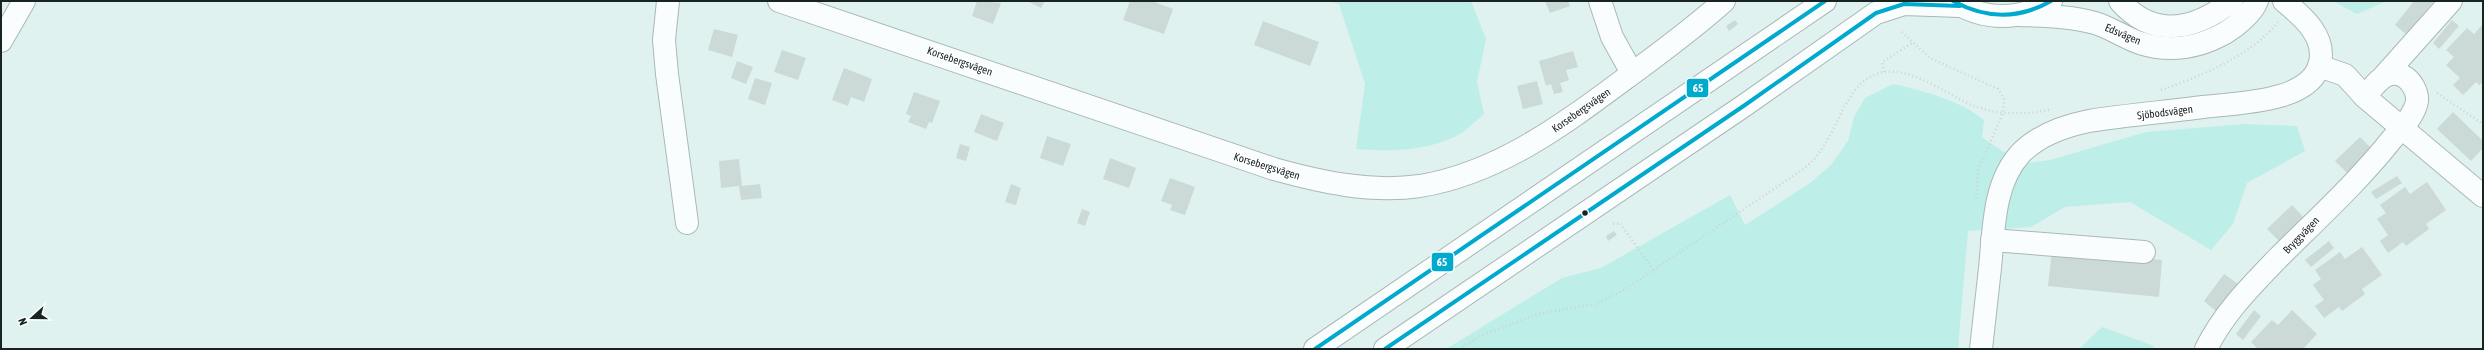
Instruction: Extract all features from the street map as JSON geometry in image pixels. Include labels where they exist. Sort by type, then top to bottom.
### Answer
[{"type":"street","points":[[1,42],[24,1]]},
{"type":"street","points":[[668,1],[664,40],[667,74],[687,223]]},
{"type":"street","name":"Korsebergsvägen","points":[[779,1],[852,24],[1252,163],[1307,178],[1348,186],[1419,186],[1482,168],[1543,137],[1696,26],[1724,1]]},
{"type":"street","points":[[1600,1],[1612,37],[1632,73]]},
{"type":"street","points":[[1315,349],[1825,1]]},
{"type":"street","points":[[1385,349],[1745,105],[1876,13],[1904,4],[1957,3],[1995,16],[2019,15],[2032,11],[2051,1]]},
{"type":"street","name":"Edsvägen","points":[[2120,1],[2129,11],[2144,21],[2181,27],[2216,14],[2232,1]]},
{"type":"street","name":"Edsvägen","points":[[2019,15],[2065,17],[2095,23],[2140,43],[2176,49],[2192,48],[2209,42],[2231,30],[2254,8],[2257,1]]},
{"type":"street","points":[[2365,97],[2451,1]]},
{"type":"street","name":"Sjöbodsvägen","points":[[1981,349],[1996,209],[2002,185],[2009,168],[2022,153],[2037,140],[2052,132],[2088,121],[2281,96],[2307,83],[2316,75],[2319,66],[2322,54],[2320,41],[2312,27],[2288,4]]},
{"type":"street","points":[[2319,66],[2345,75],[2365,97],[2483,196]]},
{"type":"street","name":"Bryggvägen","points":[[2206,349],[2231,308],[2381,153],[2413,111],[2417,101],[2416,91],[2405,76],[2398,73],[2384,76]]},
{"type":"street","points":[[1992,240],[2144,252]]},
{"type":"path","points":[[2154,91],[2187,79],[2247,49],[2275,25],[2288,4]]},
{"type":"path","points":[[1902,32],[1912,43],[1930,58],[1998,90],[2004,100],[2004,113]]},
{"type":"path","points":[[1884,72],[1882,62],[1912,43]]},
{"type":"path","points":[[1460,349],[1480,336],[1538,314],[1595,304],[1654,271],[1805,168],[1820,155],[1856,90],[1866,79],[1884,72],[1903,72],[1985,110],[2004,113],[2030,113],[2053,109]]},
{"type":"path","points":[[1613,224],[1620,223],[1654,271]]},
{"type":"shaded area","points":[[1329,1],[1471,1],[1486,39],[1477,82],[1484,114],[1460,134],[1435,144],[1396,150],[1356,149],[1365,84],[1339,4]]},
{"type":"shaded area","points":[[2333,1],[2387,1],[2357,14]]},
{"type":"shaded area","points":[[1893,84],[1941,97],[1974,113],[1984,120],[1982,137],[2021,164],[2050,160],[2146,132],[2245,124],[2297,126],[2305,151],[2247,183],[2233,224],[2211,250],[2130,202],[2065,207],[2031,227],[1968,231],[1958,349],[1446,349],[1562,278],[1601,268],[1730,195],[1745,225],[1810,183],[1831,165],[1848,141],[1854,117],[1865,98]]},
{"type":"shaded area","points":[[2102,327],[2154,346],[2153,349],[2079,349]]},
{"type":"building","points":[[977,1],[1001,3],[993,24],[972,16]]},
{"type":"building","points":[[1027,1],[1045,1],[1041,8]]},
{"type":"building","points":[[1130,1],[1152,1],[1173,9],[1164,34],[1123,20]]},
{"type":"building","points":[[1545,1],[1568,1],[1570,6],[1550,13]]},
{"type":"building","points":[[2414,1],[2434,1],[2407,35],[2395,25]]},
{"type":"building","points":[[1735,20],[1738,24],[1729,31],[1726,26]]},
{"type":"building","points":[[2452,20],[2459,26],[2439,49],[2433,43]]},
{"type":"building","points":[[1263,21],[1319,42],[1310,66],[1254,45]]},
{"type":"building","points":[[2483,24],[2483,82],[2479,85],[2476,82],[2463,95],[2453,85],[2460,78],[2446,65],[2454,57],[2446,50],[2467,28],[2474,34]]},
{"type":"building","points":[[714,29],[738,35],[732,57],[708,50]]},
{"type":"building","points":[[782,50],[806,58],[798,80],[774,72]]},
{"type":"building","points":[[1573,51],[1578,67],[1566,70],[1569,80],[1560,83],[1563,92],[1554,94],[1551,84],[1546,86],[1539,61]]},
{"type":"building","points":[[737,61],[753,67],[746,84],[731,78]]},
{"type":"building","points":[[844,68],[872,79],[864,102],[851,97],[848,106],[832,100]]},
{"type":"building","points":[[755,78],[772,83],[765,105],[748,99]]},
{"type":"building","points":[[1537,81],[1543,104],[1523,109],[1517,86]]},
{"type":"building","points":[[914,92],[940,101],[932,123],[929,122],[926,129],[908,122],[911,116],[906,114]]},
{"type":"building","points":[[2453,112],[2483,141],[2483,148],[2471,161],[2437,129]]},
{"type":"building","points":[[981,114],[1004,123],[997,141],[974,132]]},
{"type":"building","points":[[1047,136],[1071,144],[1063,166],[1040,158]]},
{"type":"building","points":[[2360,137],[2372,149],[2348,174],[2335,161]]},
{"type":"building","points":[[960,144],[970,147],[966,161],[956,158]]},
{"type":"building","points":[[1110,158],[1136,168],[1129,188],[1103,179]]},
{"type":"building","points":[[739,159],[742,186],[760,184],[762,198],[741,200],[739,186],[721,188],[719,161]]},
{"type":"building","points":[[2397,176],[2402,183],[2376,199],[2371,192]]},
{"type":"building","points":[[1170,178],[1195,187],[1185,215],[1170,210],[1172,205],[1161,201]]},
{"type":"building","points":[[2427,182],[2446,210],[2426,224],[2429,229],[2406,246],[2403,242],[2388,253],[2380,241],[2388,235],[2377,219],[2386,213],[2380,205],[2405,187],[2410,194]]},
{"type":"building","points":[[1011,184],[1021,188],[1016,205],[1005,202]]},
{"type":"building","points":[[2292,205],[2304,218],[2280,242],[2267,229]]},
{"type":"building","points":[[1082,209],[1090,212],[1085,226],[1077,223]]},
{"type":"building","points":[[1614,231],[1617,235],[1608,241],[1606,236]]},
{"type":"building","points":[[2329,241],[2334,248],[2311,267],[2305,260]]},
{"type":"building","points":[[2362,247],[2382,275],[2362,289],[2365,294],[2342,311],[2339,307],[2324,318],[2315,306],[2324,300],[2313,285],[2321,279],[2315,270],[2340,252],[2345,259]]},
{"type":"building","points":[[2052,250],[2162,260],[2159,297],[2048,286]]},
{"type":"building","points":[[2224,274],[2238,284],[2217,312],[2204,301]]},
{"type":"building","points":[[2254,310],[2261,316],[2243,340],[2236,334]]},
{"type":"building","points":[[2292,310],[2317,334],[2303,349],[2258,349],[2251,342],[2272,320],[2278,325]]},
{"type":"transit line","name":"65","points":[[1315,349],[1825,1]]},
{"type":"transit line","name":"65","points":[[1953,1],[1978,11],[2002,15],[2026,12],[2051,1]]},
{"type":"transit line","name":"65","points":[[1385,349],[1745,105],[1876,13],[1904,4],[1960,6]]}]
